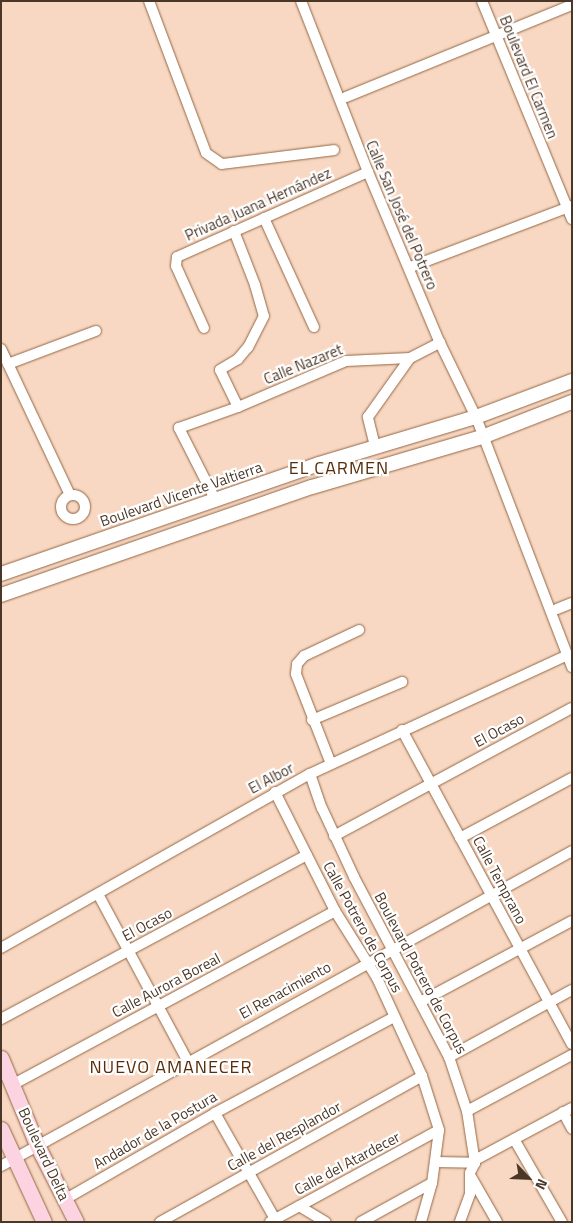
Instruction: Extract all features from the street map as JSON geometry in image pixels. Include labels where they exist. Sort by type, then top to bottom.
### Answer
[{"type":"main road","name":"Boulevard Vicente Valtierra","points":[[1,574],[215,499],[376,446],[476,418],[572,381]]},
{"type":"main road","points":[[1,595],[312,487],[482,438],[572,402]]},
{"type":"main road","name":"Boulevard Delta","points":[[1,1058],[37,1145],[76,1222]]},
{"type":"main road","name":"Boulevard Delta","points":[[1,1129],[8,1162],[40,1221]]},
{"type":"street","points":[[149,1],[206,153],[222,164],[334,150]]},
{"type":"street","name":"Calle San José del Potrero","points":[[301,1],[368,172],[440,343],[476,418],[482,438],[572,667]]},
{"type":"street","name":"Boulevard El Carmen","points":[[482,1],[570,206],[572,219]]},
{"type":"street","points":[[346,97],[572,5]]},
{"type":"street","name":"Privada Juana Hernández","points":[[204,328],[175,260],[234,231],[368,172]]},
{"type":"street","points":[[413,266],[570,206]]},
{"type":"street","points":[[264,218],[314,327]]},
{"type":"street","points":[[234,231],[255,285],[264,316],[248,347],[238,359],[220,370],[238,407]]},
{"type":"street","points":[[8,364],[96,331]]},
{"type":"street","name":"Calle Nazaret","points":[[215,499],[179,428],[238,407],[346,361],[410,358],[440,343]]},
{"type":"street","points":[[1,349],[70,496]]},
{"type":"street","points":[[376,446],[368,417],[410,358]]},
{"type":"street","points":[[557,609],[572,603]]},
{"type":"street","points":[[331,764],[312,720],[296,674],[296,664],[304,656],[359,630]]},
{"type":"street","name":"El Albor","points":[[1,948],[310,774],[567,655]]},
{"type":"street","points":[[312,720],[402,682]]},
{"type":"street","name":"El Ocaso","points":[[334,836],[572,708]]},
{"type":"street","name":"Calle Temprano","points":[[402,730],[572,1044]]},
{"type":"street","name":"Boulevard Potrero de Corpus","points":[[310,774],[334,836],[391,949],[422,1001],[449,1057],[468,1111],[475,1162]]},
{"type":"street","points":[[460,838],[572,778]]},
{"type":"street","name":"Calle Potrero de Corpus","points":[[276,792],[335,911],[369,960],[422,1076],[439,1130],[432,1183],[420,1222]]},
{"type":"street","name":"El Renacimiento","points":[[8,1162],[369,960],[572,851]]},
{"type":"street","name":"El Ocaso","points":[[1,1019],[307,855]]},
{"type":"street","points":[[98,894],[188,1062]]},
{"type":"street","name":"Calle Aurora Boreal","points":[[12,1085],[335,911]]},
{"type":"street","points":[[422,1001],[572,921]]},
{"type":"street","points":[[449,1057],[572,990]]},
{"type":"street","name":"Andador de la Postura","points":[[64,1200],[215,1113],[394,1017]]},
{"type":"street","points":[[468,1111],[572,1055]]},
{"type":"street","name":"Calle del Resplandor","points":[[160,1222],[422,1076]]},
{"type":"street","points":[[436,1162],[475,1162],[567,1110],[572,1128]]},
{"type":"street","points":[[215,1113],[272,1220]]},
{"type":"street","name":"Calle del Atardecer","points":[[272,1220],[439,1130]]},
{"type":"street","points":[[514,1139],[562,1222]]},
{"type":"street","points":[[460,1222],[470,1194],[470,1173],[475,1162]]},
{"type":"street","points":[[470,1173],[497,1222]]},
{"type":"street","points":[[361,1222],[432,1183]]},
{"type":"street","points":[[299,1206],[326,1222]]},
{"type":"district","name":"EL CARMEN","points":[[339,468]]},
{"type":"district","name":"NUEVO AMANECER","points":[[171,1067]]}]
